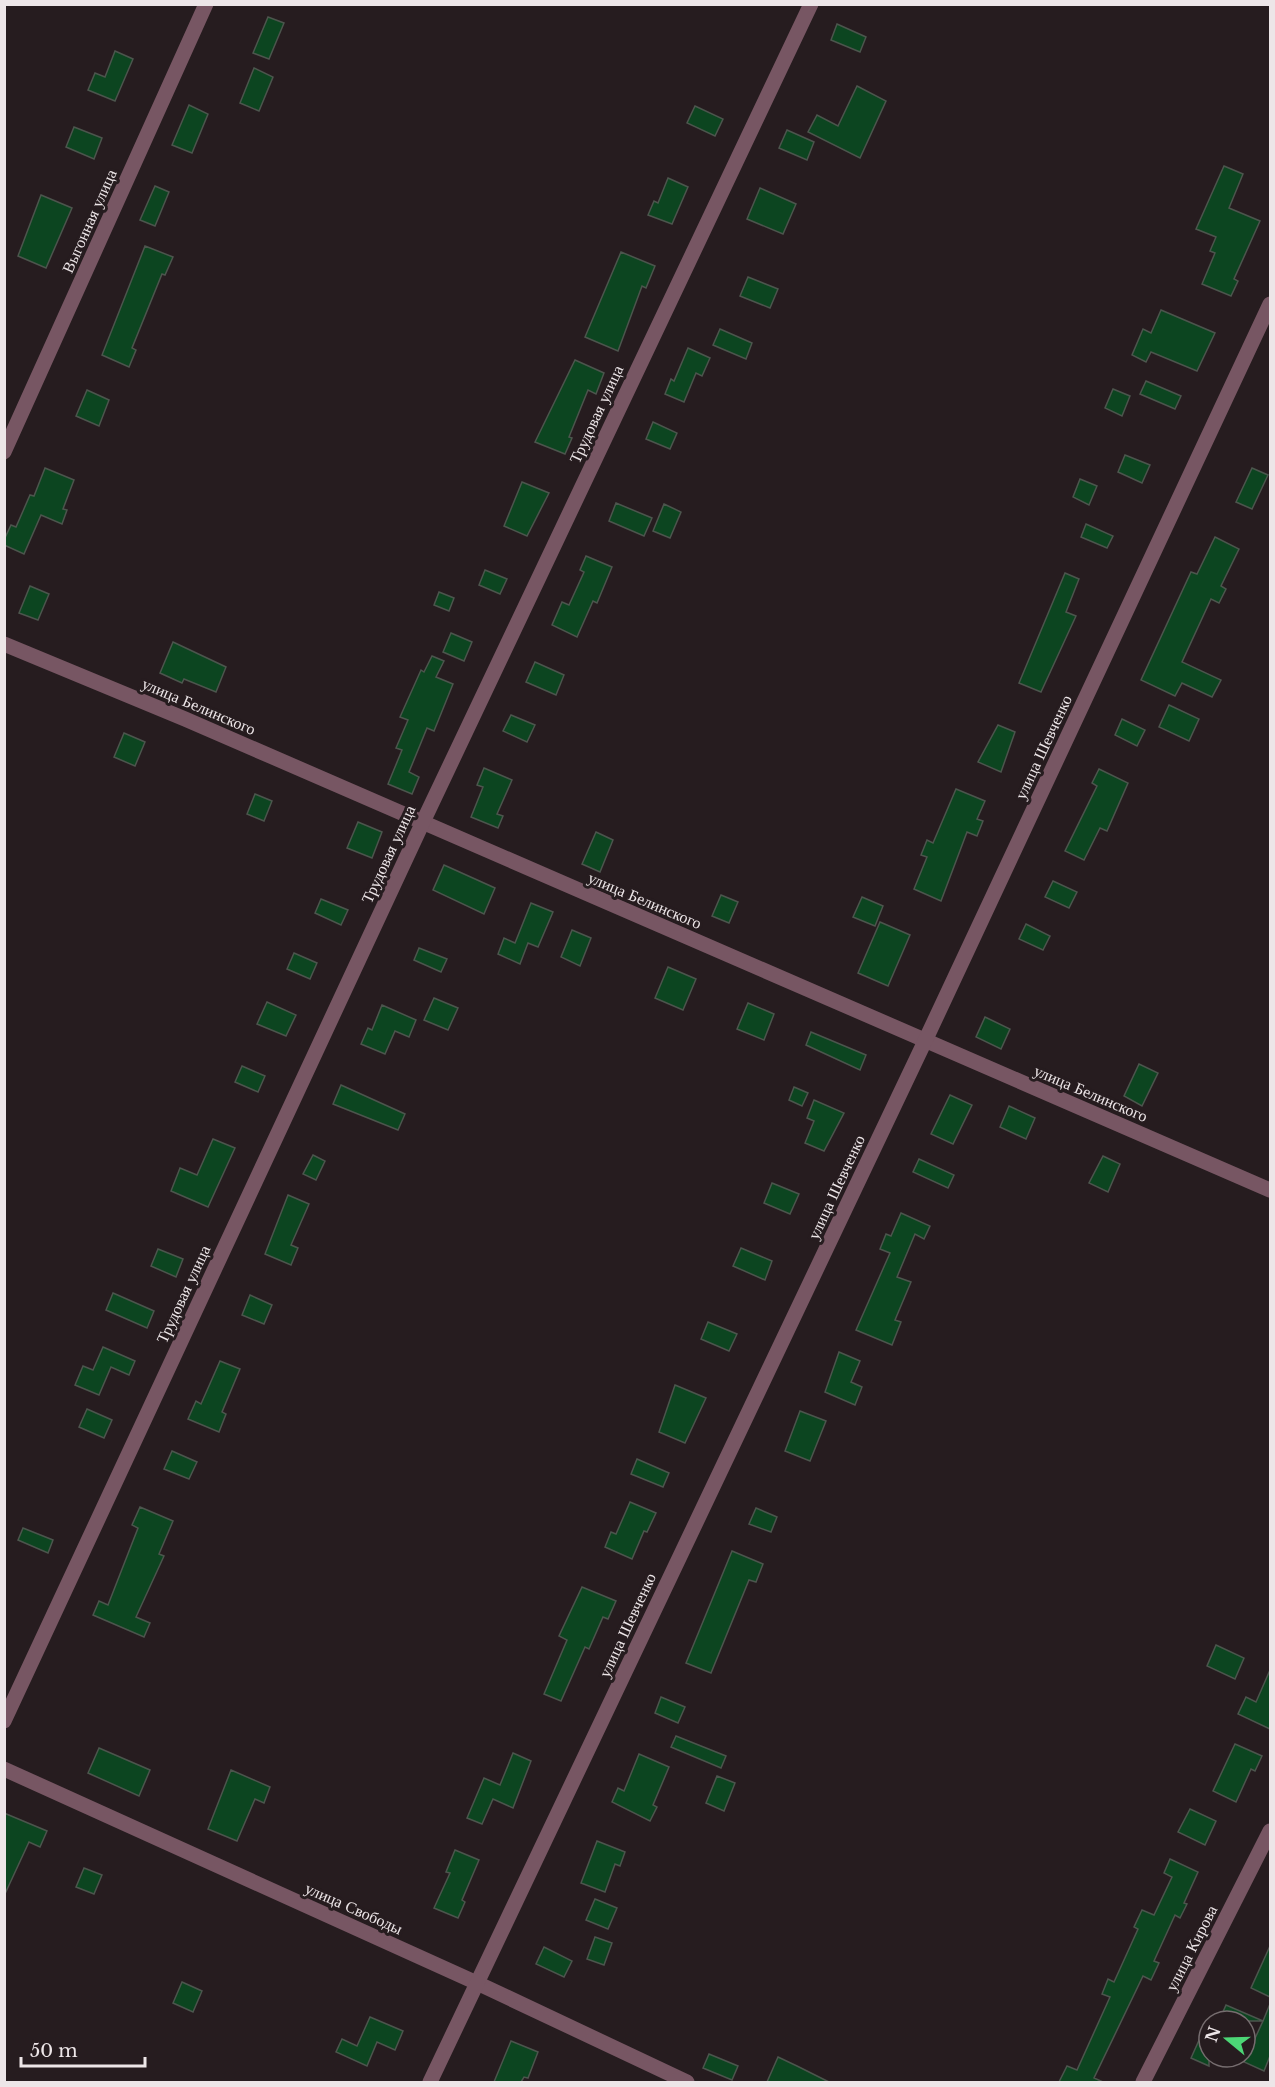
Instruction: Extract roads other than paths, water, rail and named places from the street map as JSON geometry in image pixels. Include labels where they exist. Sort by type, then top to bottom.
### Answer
[{"type":"street","name":"Выгонная улица","points":[[4,452],[206,4]]},
{"type":"street","name":"Трудовая улица","points":[[4,1720],[422,824],[811,4]]},
{"type":"street","name":"улица Шевченко","points":[[430,2082],[925,1041],[1270,304]]},
{"type":"street","name":"улица Белинского","points":[[4,644],[185,719],[422,824],[1270,1190]]},
{"type":"street","name":"улица Свободы","points":[[4,1769],[477,1983],[687,2082]]},
{"type":"street","name":"улица Кирова","points":[[1143,2082],[1270,1831]]}]
